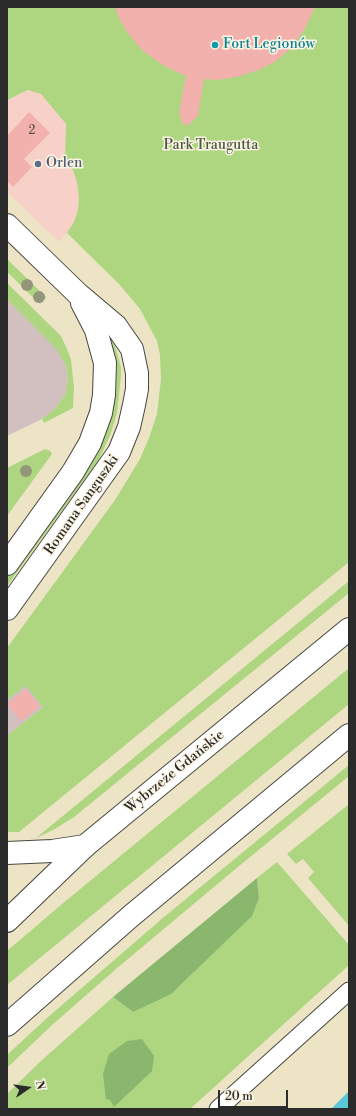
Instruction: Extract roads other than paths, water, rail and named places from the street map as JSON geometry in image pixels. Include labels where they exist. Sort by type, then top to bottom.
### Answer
[{"type":"main road","name":"Romana Sanguszki","points":[[7,225],[78,294],[116,326],[132,349],[137,373],[137,389],[129,427],[119,452],[7,609]]},
{"type":"main road","name":"Romana Sanguszki","points":[[7,564],[73,472],[90,443],[101,413],[104,395],[105,363],[96,330],[78,294]]},
{"type":"main road","name":"Wybrzeże Gdańskie","points":[[7,921],[85,846],[349,629]]},
{"type":"main road","points":[[7,1025],[131,916],[349,735]]},
{"type":"main road","points":[[7,853],[52,851],[85,846]]},
{"type":"street","points":[[218,1109],[349,991]]},
{"type":"water","points":[[349,1091],[349,1109],[331,1109]]},
{"type":"place","name":"Fort Legionów","points":[[215,45]]},
{"type":"place","name":"Orlen","points":[[38,164]]},
{"type":"park label","name":"Park Traugutta","points":[[211,146]]}]
